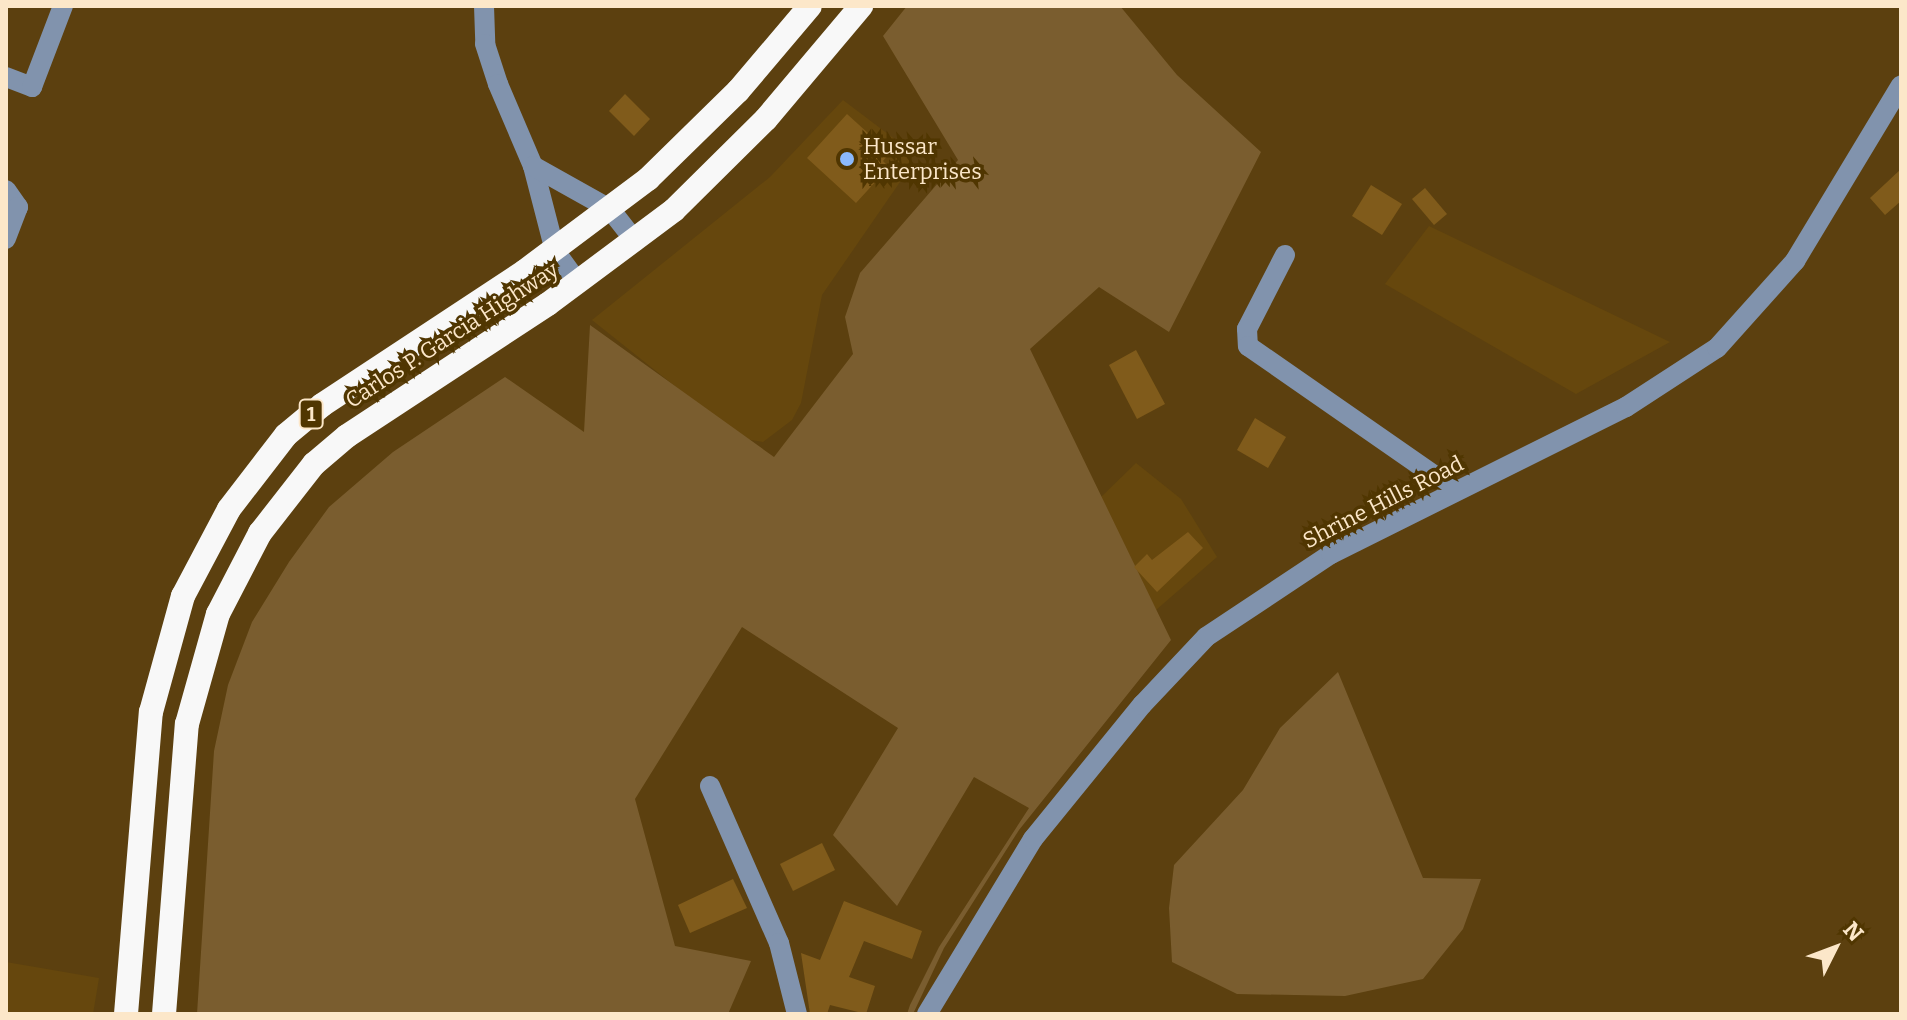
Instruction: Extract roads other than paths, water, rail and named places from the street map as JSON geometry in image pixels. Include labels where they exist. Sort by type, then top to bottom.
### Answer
[{"type":"highway","name":"Carlos P. Garcia Highway","points":[[126,1014],[151,712],[183,596],[205,547],[262,465],[322,405],[555,251],[610,209],[696,135],[810,6]]},
{"type":"highway","name":"Carlos P. Garcia Highway","points":[[164,1014],[187,724],[218,614],[238,568],[314,464],[347,436],[578,283],[635,241],[734,153],[861,6]]},
{"type":"street","points":[[6,77],[32,87],[63,6]]},
{"type":"street","points":[[484,6],[485,44],[533,166],[555,251],[578,283]]},
{"type":"street","name":"Shrine Hills Road","points":[[927,1014],[1033,839],[1142,705],[1206,637],[1307,568],[1455,490],[1660,389],[1743,325],[1795,261],[1901,85]]},
{"type":"street","points":[[533,166],[610,209],[635,241]]},
{"type":"street","points":[[6,190],[18,207],[6,239]]},
{"type":"street","points":[[1285,255],[1247,329],[1248,346],[1455,490]]},
{"type":"street","points":[[710,786],[779,943],[797,1014]]},
{"type":"place","name":"Hussar Enterprises","points":[[847,159]]}]
